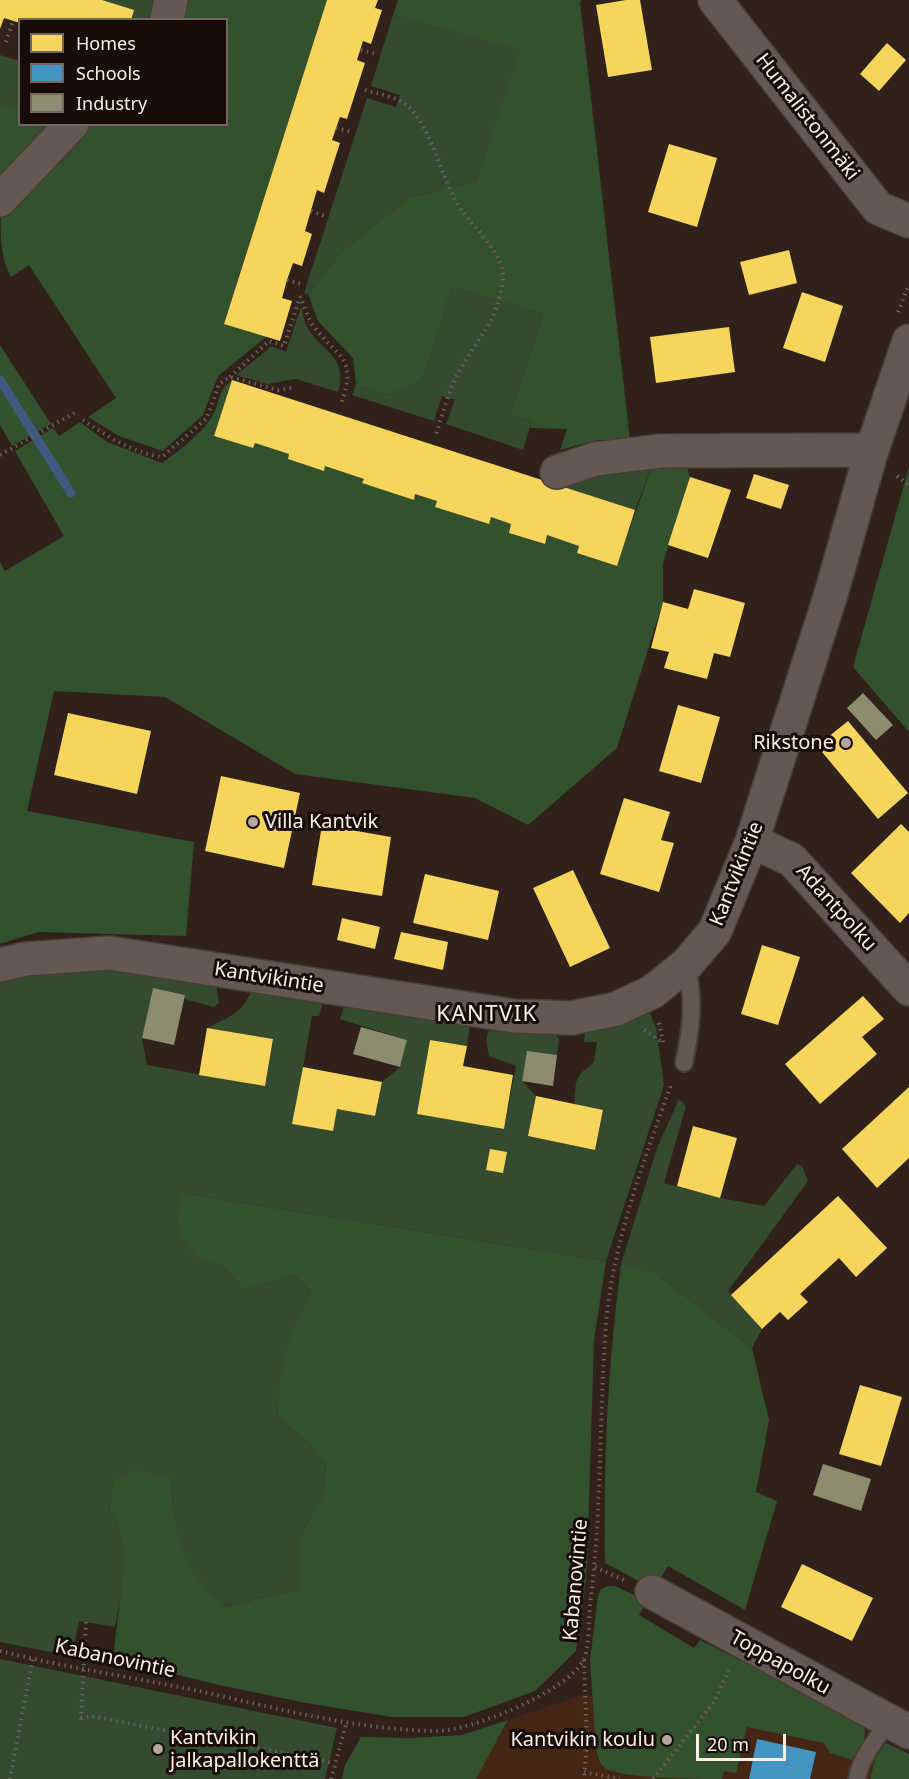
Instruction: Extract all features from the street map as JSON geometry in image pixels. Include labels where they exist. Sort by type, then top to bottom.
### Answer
[{"type":"street","points":[[167,18],[171,0]]},
{"type":"street","name":"Humalistonmäki","points":[[715,0],[878,208],[909,221]]},
{"type":"street","points":[[0,200],[70,126]]},
{"type":"street","name":"Kantvikintie","points":[[0,965],[25,959],[110,953],[514,1016],[572,1018],[616,1009],[652,992],[687,964],[715,931],[752,841],[831,594],[872,450],[902,329]]},
{"type":"street","points":[[557,472],[596,459],[660,451],[872,450]]},
{"type":"street","name":"Adantpolku","points":[[752,841],[792,860],[909,989]]},
{"type":"street","name":"Toppapolku","points":[[652,1592],[899,1727]]},
{"type":"lane","points":[[684,1063],[691,1030],[693,998],[687,964]]},
{"type":"lane","points":[[857,1779],[873,1743],[899,1727]]},
{"type":"path","points":[[6,42],[13,21]]},
{"type":"path","points":[[361,50],[376,54]]},
{"type":"path","points":[[365,90],[409,106],[424,127],[447,187],[463,212],[489,242],[504,277],[496,309],[487,331],[460,370],[436,434]]},
{"type":"path","points":[[336,128],[352,132]]},
{"type":"path","points":[[311,212],[325,216]]},
{"type":"path","points":[[287,280],[304,285]]},
{"type":"path","points":[[902,329],[909,284]]},
{"type":"path","points":[[83,420],[110,438],[149,455],[162,457],[207,418],[219,384],[269,341],[284,346],[300,296],[313,326],[345,360],[347,387],[341,404]]},
{"type":"path","points":[[230,376],[278,390],[291,388]]},
{"type":"path","points":[[0,455],[78,411]]},
{"type":"path","points":[[652,992],[665,1054]]},
{"type":"path","name":"Kabanovintie","points":[[0,1651],[347,1721],[439,1731],[502,1714],[537,1700],[562,1681],[584,1659],[595,1567],[606,1333],[614,1263],[670,1087],[668,1076]]},
{"type":"path","points":[[86,1622],[81,1718],[91,1716],[334,1763]]},
{"type":"path","points":[[653,1779],[714,1702],[731,1664],[748,1646]]},
{"type":"path","points":[[10,1779],[33,1657]]},
{"type":"path","points":[[584,1659],[587,1743],[584,1779]]},
{"type":"path","points":[[331,1779],[347,1721]]},
{"type":"path","points":[[584,1772],[620,1779]]},
{"type":"shaded area","name":"Kantvikin koulu","points":[[585,1694],[649,1704],[801,1721],[875,1759],[870,1779],[476,1779],[508,1720]]},
{"type":"green space","points":[[102,0],[161,0],[156,18],[129,18]]},
{"type":"green space","points":[[182,0],[327,0],[224,323],[266,337],[218,376],[203,415],[163,451],[119,436],[88,417],[116,398],[29,265],[11,277],[3,255],[1,215],[27,180],[86,126],[228,126],[228,18],[179,18]]},
{"type":"green space","points":[[398,0],[582,0],[580,2],[630,440],[597,440],[560,450],[567,429],[530,428],[532,420],[510,416],[543,314],[452,287],[423,379],[390,395],[356,385],[353,358],[318,321],[308,294],[342,251],[408,198],[476,181],[521,51],[393,15]]},
{"type":"green space","points":[[393,15],[522,51],[476,181],[408,198],[342,251],[308,294],[304,293],[367,98],[396,107],[400,95],[371,86]]},
{"type":"green space","points":[[0,55],[18,61],[18,109],[0,103]]},
{"type":"green space","points":[[0,103],[18,109],[18,126],[54,126],[0,180]]},
{"type":"green space","points":[[452,287],[543,314],[510,416],[532,420],[523,450],[446,424],[455,400],[442,396],[434,421],[352,395],[356,385],[390,395],[423,379]]},
{"type":"green space","points":[[301,307],[308,329],[337,363],[340,371],[338,392],[296,379],[267,384],[236,375],[272,346],[286,352]]},
{"type":"green space","points":[[0,345],[51,424],[12,446],[0,425]]},
{"type":"green space","points":[[232,380],[214,436],[253,448],[255,443],[289,454],[288,459],[324,471],[325,466],[364,479],[362,483],[414,499],[415,494],[437,501],[436,507],[488,524],[491,517],[511,524],[509,533],[544,544],[547,535],[579,546],[577,553],[616,566],[653,464],[685,462],[690,477],[663,563],[663,602],[617,748],[528,825],[475,798],[295,774],[165,697],[54,691],[27,811],[194,842],[186,936],[38,932],[0,944],[0,562],[5,571],[64,536],[15,451],[53,428],[59,436],[80,422],[107,442],[162,463],[187,444],[204,427],[215,411],[223,389]]},
{"type":"green space","points":[[653,464],[635,510],[565,488],[587,474]]},
{"type":"green space","points":[[909,467],[909,732],[853,667]]},
{"type":"green space","points":[[84,965],[216,982],[219,1003],[214,1007],[184,999],[185,995],[153,988],[142,1038],[147,1065],[265,1086],[273,1039],[207,1028],[240,1009],[252,988],[319,1000],[322,1006],[319,1016],[312,1016],[293,1124],[333,1131],[337,1109],[375,1116],[382,1082],[400,1067],[407,1040],[340,1019],[345,1004],[470,1025],[467,1046],[430,1040],[418,1114],[504,1129],[516,1066],[489,1056],[487,1034],[491,1027],[554,1034],[559,1039],[557,1055],[527,1052],[522,1081],[536,1096],[528,1136],[595,1150],[603,1111],[574,1104],[576,1082],[581,1073],[594,1062],[597,1042],[584,1042],[585,1033],[647,1005],[656,1028],[664,1085],[606,1261],[182,1193],[220,1263],[244,1290],[294,1275],[311,1292],[288,1352],[281,1382],[277,1416],[310,1444],[326,1466],[322,1496],[299,1539],[299,1589],[221,1607],[196,1576],[182,1548],[170,1479],[113,1483],[109,1510],[121,1533],[123,1549],[122,1583],[115,1627],[79,1621],[72,1656],[0,1642],[0,981],[25,974]]},
{"type":"green space","points":[[679,1099],[686,1106],[664,1183],[720,1198],[764,1206],[797,1164],[802,1166],[808,1181],[728,1291],[762,1329],[752,1348],[654,1272],[621,1264],[657,1148]]},
{"type":"green space","points":[[182,1193],[606,1261],[594,1340],[587,1568],[576,1651],[535,1691],[464,1717],[392,1717],[306,1703],[219,1685],[138,1665],[114,1656],[123,1558],[117,1522],[109,1510],[113,1483],[135,1470],[170,1478],[182,1548],[197,1577],[222,1607],[299,1589],[299,1539],[322,1496],[326,1466],[310,1444],[277,1416],[279,1386],[287,1347],[311,1292],[294,1275],[244,1290],[220,1263],[201,1261],[187,1244],[178,1223]]},
{"type":"green space","points":[[621,1264],[654,1272],[752,1348],[769,1420],[756,1492],[777,1501],[745,1610],[668,1566],[654,1589],[605,1563],[607,1413]]},
{"type":"green space","points":[[615,1586],[647,1601],[639,1615],[694,1648],[700,1640],[862,1722],[865,1737],[852,1760],[830,1753],[824,1743],[747,1727],[736,1773],[724,1771],[722,1779],[646,1777],[606,1769],[600,1763],[596,1749],[590,1660],[598,1596],[601,1589]]},
{"type":"green space","points":[[0,1659],[337,1728],[325,1779],[0,1779]]},
{"type":"green space","points":[[508,1720],[476,1779],[342,1779],[345,1765],[361,1737],[411,1738],[462,1735]]},
{"type":"green space","points":[[886,1743],[909,1754],[909,1779],[870,1779],[875,1759]]},
{"type":"building: Homes","points":[[0,0],[102,0],[134,10],[132,18],[18,18],[18,22],[4,18],[0,29]]},
{"type":"building: Homes","points":[[327,0],[378,0],[375,8],[382,10],[371,44],[363,41],[357,60],[365,63],[347,119],[340,117],[332,140],[340,143],[324,193],[317,190],[305,231],[312,234],[302,266],[293,263],[287,280],[282,298],[292,301],[280,341],[224,324]]},
{"type":"building: Homes","points":[[640,0],[652,70],[608,77],[596,5]]},
{"type":"building: Homes","points":[[887,43],[906,60],[879,91],[860,74]]},
{"type":"building: Homes","points":[[669,144],[717,158],[697,227],[648,212]]},
{"type":"building: Homes","points":[[789,250],[797,283],[749,295],[740,262]]},
{"type":"building: Homes","points":[[802,292],[843,306],[825,362],[783,348]]},
{"type":"building: Homes","points":[[729,327],[735,372],[656,383],[650,337]]},
{"type":"building: Homes","points":[[232,380],[635,510],[617,566],[577,553],[579,546],[547,535],[545,544],[509,533],[511,524],[491,517],[489,524],[435,507],[437,501],[415,494],[414,500],[362,483],[364,479],[325,466],[324,471],[288,459],[289,454],[255,443],[253,448],[214,436]]},
{"type":"building: Homes","points":[[754,474],[789,485],[781,509],[746,498]]},
{"type":"building: Homes","points":[[690,477],[731,490],[708,558],[668,545]]},
{"type":"building: Homes","points":[[694,589],[745,603],[730,657],[714,653],[707,679],[664,668],[669,652],[651,648],[663,602],[688,609]]},
{"type":"building: Homes","points":[[678,705],[720,717],[701,783],[659,771]]},
{"type":"building: Homes","points":[[68,713],[151,731],[137,794],[54,775]]},
{"type":"building: Homes","points":[[848,721],[908,793],[878,819],[817,746]]},
{"type":"building: Homes","name":"Villa Kantvik","points":[[221,776],[300,793],[284,868],[205,851]]},
{"type":"building: Homes","points":[[624,798],[670,812],[661,840],[674,843],[659,892],[600,874]]},
{"type":"building: Homes","points":[[901,824],[909,832],[909,913],[900,923],[851,873]]},
{"type":"building: Homes","points":[[322,825],[391,837],[382,896],[312,885]]},
{"type":"building: Homes","points":[[573,870],[610,948],[570,967],[533,888]]},
{"type":"building: Homes","points":[[425,874],[499,891],[488,940],[413,923]]},
{"type":"building: Homes","points":[[342,918],[380,927],[375,949],[337,940]]},
{"type":"building: Homes","points":[[401,932],[448,942],[443,970],[394,959]]},
{"type":"building: Homes","points":[[762,945],[800,957],[778,1025],[741,1014]]},
{"type":"building: Homes","points":[[863,996],[884,1019],[862,1037],[877,1054],[820,1104],[785,1064]]},
{"type":"building: Homes","points":[[207,1028],[273,1039],[265,1086],[199,1075]]},
{"type":"building: Homes","points":[[430,1040],[467,1046],[463,1066],[513,1075],[504,1129],[417,1114]]},
{"type":"building: Homes","points":[[303,1067],[382,1082],[375,1116],[337,1109],[333,1131],[292,1124]]},
{"type":"building: Homes","points":[[909,1087],[909,1158],[877,1188],[842,1149]]},
{"type":"building: Homes","points":[[536,1096],[603,1110],[595,1150],[528,1136]]},
{"type":"building: Homes","points":[[693,1126],[737,1138],[720,1198],[677,1186]]},
{"type":"building: Homes","points":[[490,1149],[507,1152],[503,1173],[486,1170]]},
{"type":"building: Homes","points":[[838,1196],[887,1248],[856,1277],[839,1258],[800,1294],[808,1302],[788,1320],[780,1312],[762,1329],[731,1295]]},
{"type":"building: Homes","points":[[860,1385],[902,1397],[881,1466],[839,1454]]},
{"type":"building: Homes","points":[[802,1564],[873,1598],[852,1641],[781,1607]]},
{"type":"building: Schools","points":[[757,1739],[816,1752],[810,1779],[749,1779]]},
{"type":"building: Industry","points":[[863,693],[893,725],[876,740],[847,708]]},
{"type":"building: Industry","points":[[153,988],[185,995],[174,1045],[142,1038]]},
{"type":"building: Industry","points":[[361,1027],[407,1040],[400,1067],[353,1054]]},
{"type":"building: Industry","points":[[527,1051],[557,1055],[553,1086],[522,1081]]},
{"type":"building: Industry","points":[[823,1464],[871,1479],[861,1511],[813,1495]]},
{"type":"waterway","points":[[0,380],[71,493]]},
{"type":"place","name":"Rikstone","points":[[846,743]]},
{"type":"place","name":"Villa Kantvik","points":[[253,822]]},
{"type":"place","name":"Kantvikin koulu","points":[[667,1740]]},
{"type":"place","name":"Kantvikin jalkapallokenttä","points":[[158,1749]]},
{"type":"district","name":"KANTVIK","points":[[487,1015]]}]
